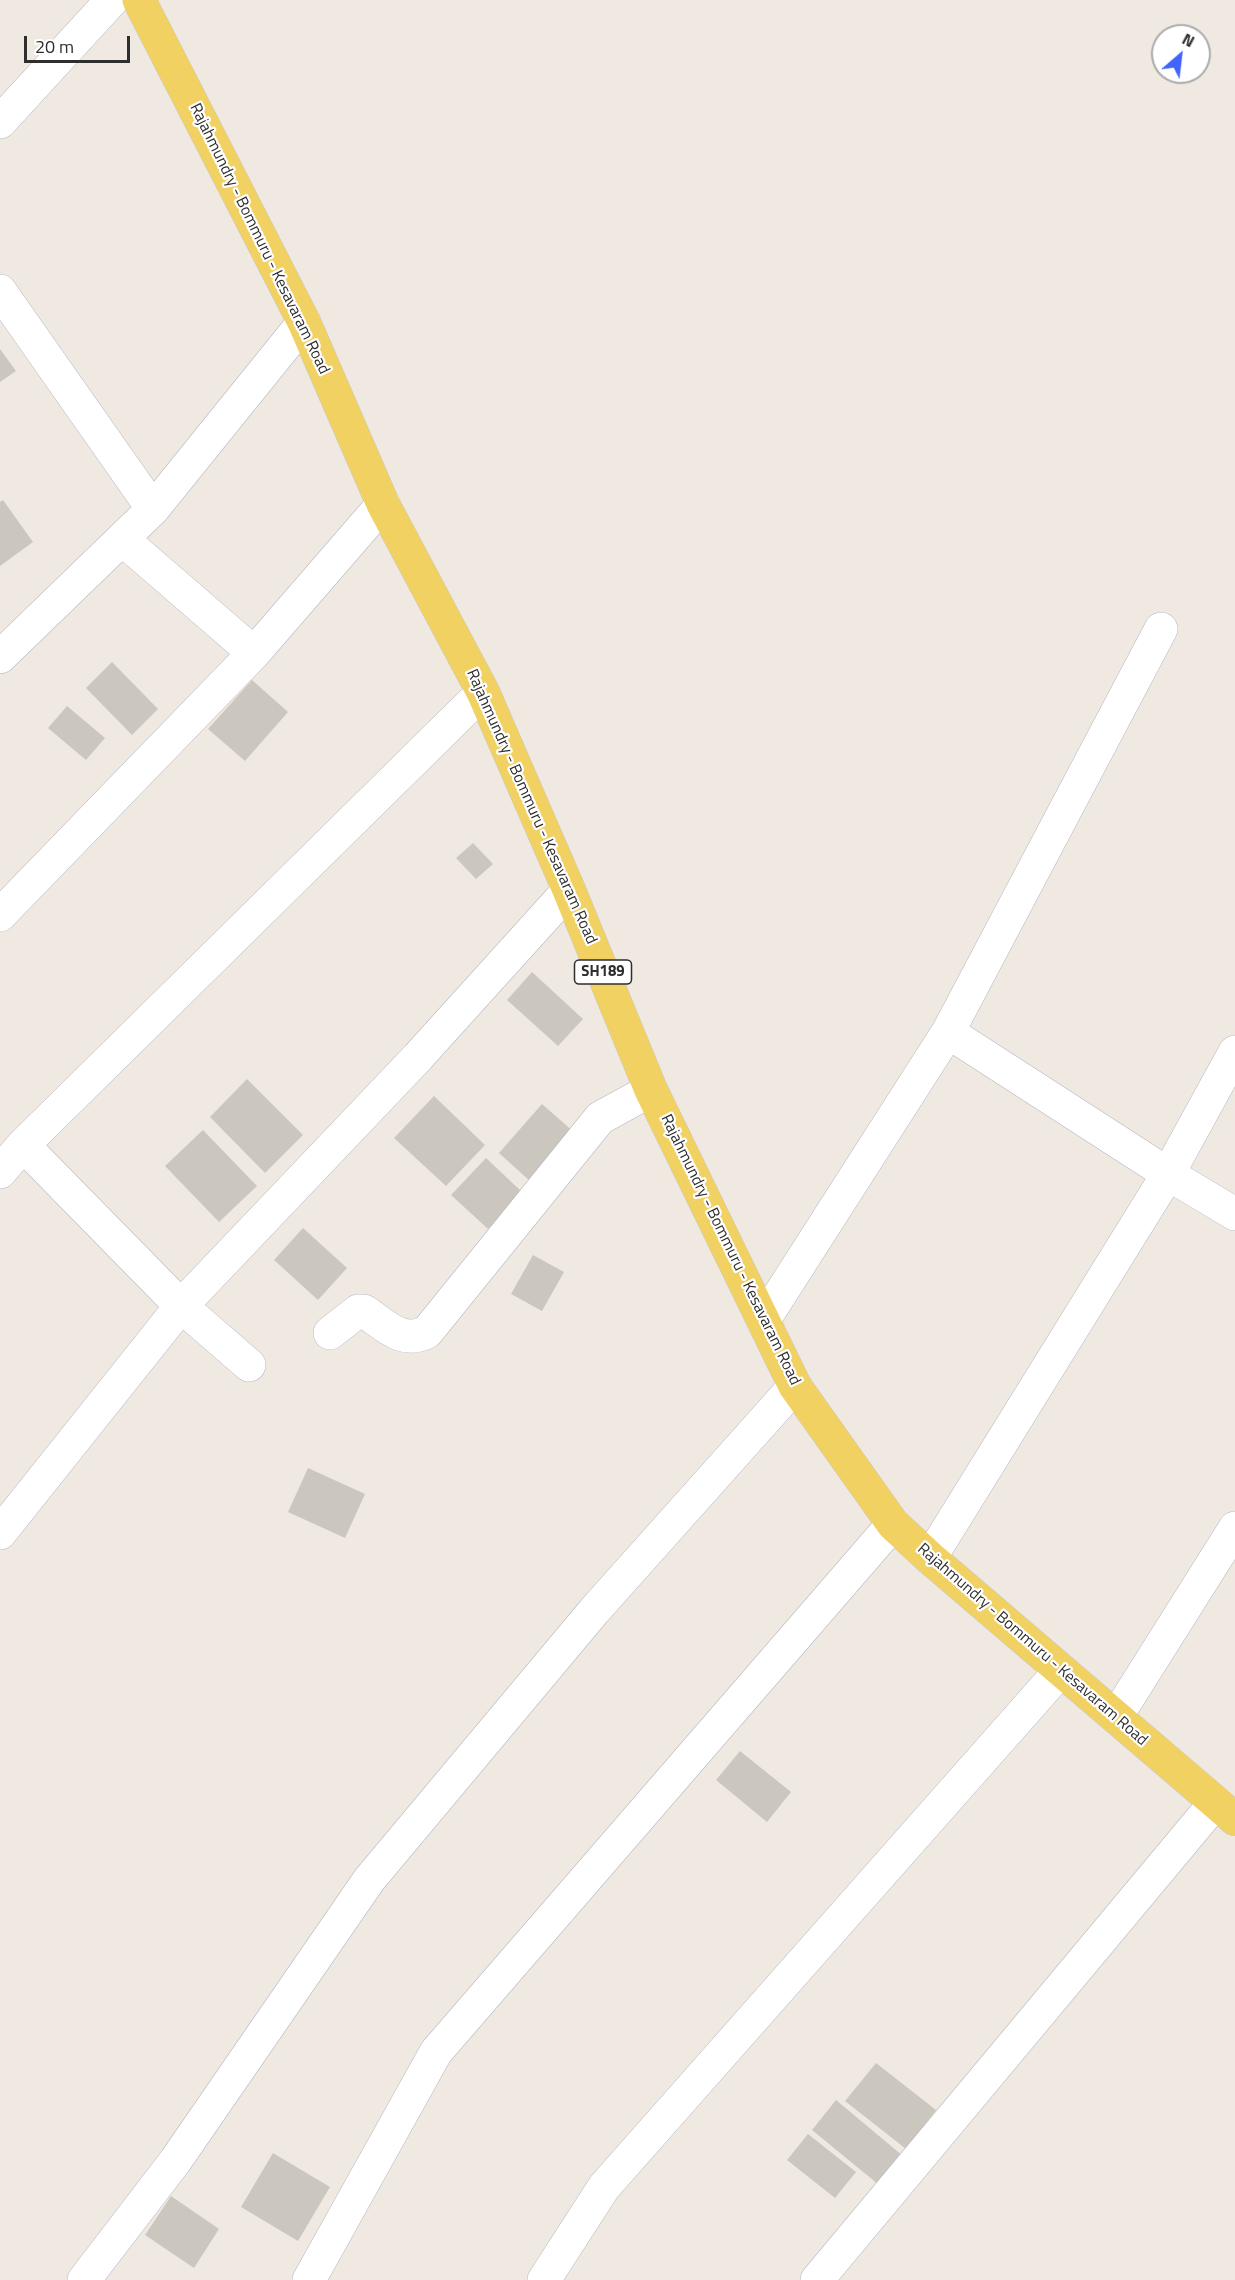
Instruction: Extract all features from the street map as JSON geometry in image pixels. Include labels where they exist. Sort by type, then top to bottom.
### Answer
[{"type":"main road","name":"Rajahmundry - Bommuru - Kesavaram Road","points":[[139,0],[304,322],[382,504],[483,692],[569,890],[651,1090],[795,1386],[893,1524],[1225,1811]]},
{"type":"street","points":[[0,122],[112,0]]},
{"type":"street","points":[[0,291],[153,508]]},
{"type":"street","points":[[2,650],[153,508],[304,322]]},
{"type":"street","points":[[0,915],[254,653],[382,504]]},
{"type":"street","points":[[122,539],[254,653]]},
{"type":"street","points":[[764,1321],[948,1032],[1161,629]]},
{"type":"street","points":[[0,1172],[23,1145],[483,692]]},
{"type":"street","points":[[0,1533],[181,1306],[410,1065],[569,890]]},
{"type":"street","points":[[948,1032],[1168,1174],[1235,1214]]},
{"type":"street","points":[[930,1558],[1168,1174],[1235,1052]]},
{"type":"street","points":[[330,1334],[358,1311],[364,1311],[402,1337],[417,1337],[427,1332],[600,1118],[651,1090]]},
{"type":"street","points":[[23,1145],[181,1306],[249,1365]]},
{"type":"street","points":[[84,2280],[176,2160],[369,1880],[594,1611],[795,1386]]},
{"type":"street","points":[[309,2280],[436,2052],[893,1524]]},
{"type":"street","points":[[1116,1717],[1235,1528]]},
{"type":"street","points":[[544,2280],[604,2187],[1061,1670]]},
{"type":"street","points":[[817,2280],[1225,1811]]},
{"type":"building","points":[[0,349],[16,371],[0,382]]},
{"type":"building","points":[[3,500],[33,542],[0,566],[0,502]]},
{"type":"building","points":[[112,662],[158,709],[132,735],[86,688]]},
{"type":"building","points":[[252,680],[288,712],[245,761],[208,729]]},
{"type":"building","points":[[67,706],[105,738],[86,760],[48,728]]},
{"type":"building","points":[[473,843],[493,864],[476,879],[456,858]]},
{"type":"building","points":[[532,972],[583,1019],[558,1046],[507,1000]]},
{"type":"building","points":[[247,1079],[303,1135],[265,1173],[210,1117]]},
{"type":"building","points":[[434,1096],[485,1145],[446,1186],[394,1138]]},
{"type":"building","points":[[542,1104],[575,1133],[531,1182],[499,1153]]},
{"type":"building","points":[[203,1130],[257,1186],[219,1222],[165,1166]]},
{"type":"building","points":[[486,1158],[522,1192],[488,1229],[451,1195]]},
{"type":"building","points":[[303,1228],[347,1268],[318,1300],[274,1260]]},
{"type":"building","points":[[533,1255],[564,1272],[542,1311],[511,1294]]},
{"type":"building","points":[[308,1468],[365,1494],[345,1538],[288,1512]]},
{"type":"building","points":[[740,1751],[791,1792],[767,1822],[716,1780]]},
{"type":"building","points":[[876,2063],[936,2110],[906,2149],[845,2101]]},
{"type":"building","points":[[836,2100],[903,2156],[879,2185],[812,2130]]},
{"type":"building","points":[[808,2134],[856,2172],[835,2198],[787,2160]]},
{"type":"building","points":[[273,2153],[330,2187],[298,2241],[241,2207]]},
{"type":"building","points":[[171,2196],[219,2229],[194,2268],[145,2235]]}]
